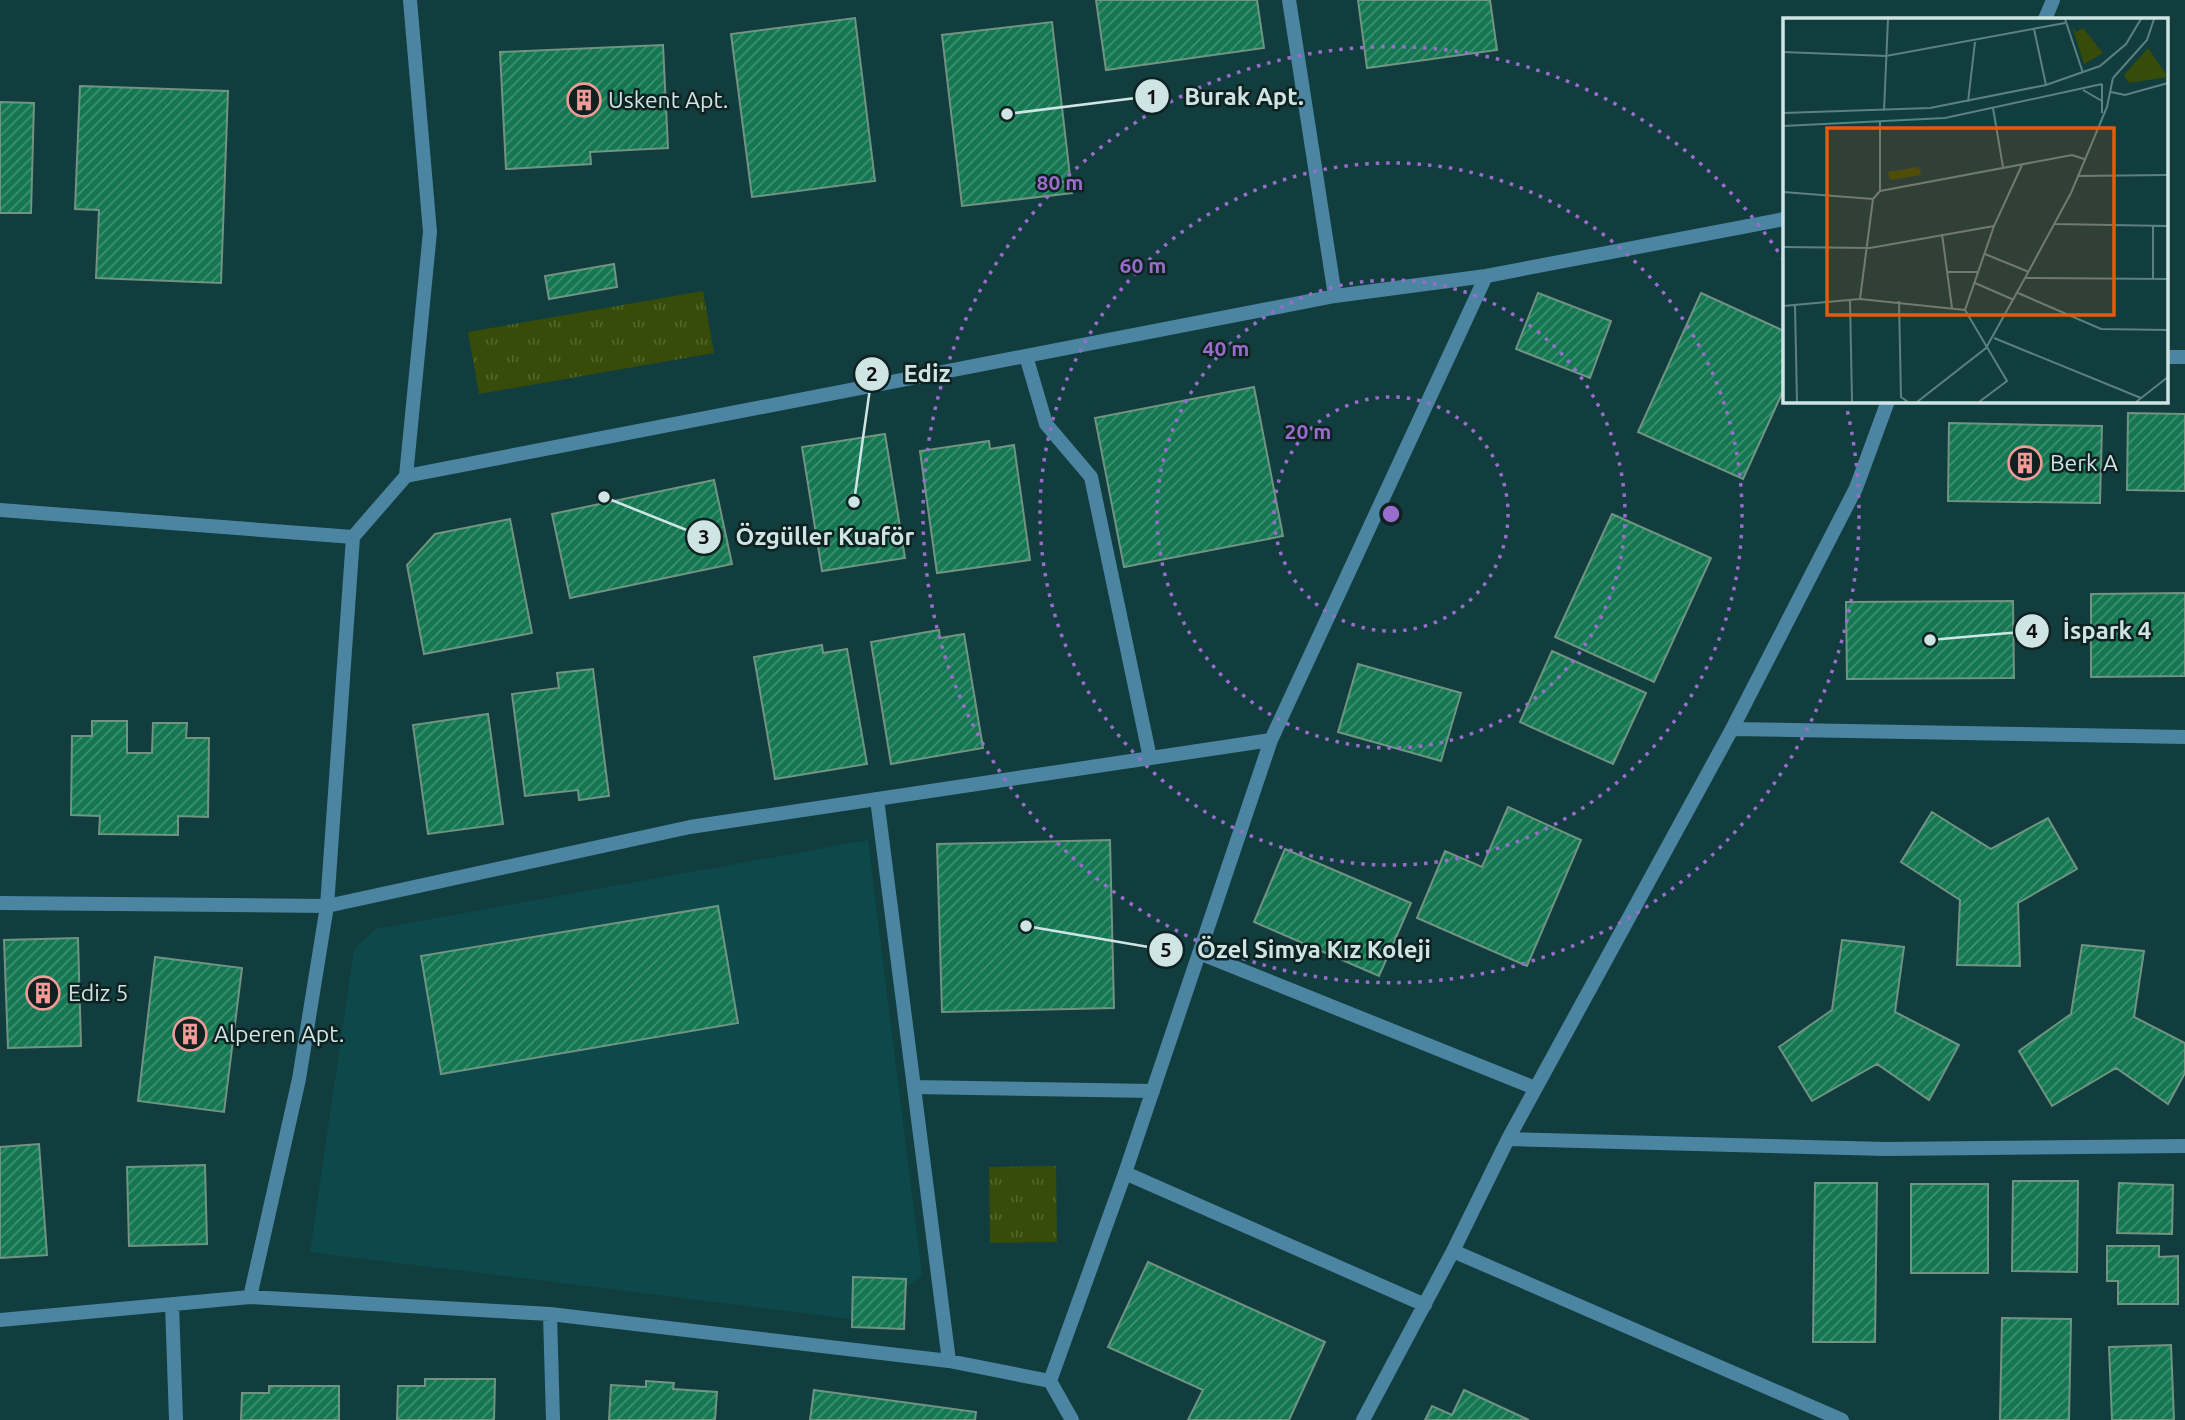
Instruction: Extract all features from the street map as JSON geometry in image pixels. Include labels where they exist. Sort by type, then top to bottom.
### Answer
[{"type":"street","points":[[250,1297],[299,1079],[327,906],[353,537],[405,476],[430,232],[410,0]]},
{"type":"street","points":[[1289,0],[1335,296]]},
{"type":"street","points":[[2045,18],[2053,0]]},
{"type":"street","points":[[405,476],[1335,296],[1486,276],[1783,219]]},
{"type":"street","points":[[1049,1381],[1125,1173],[1271,740],[1486,276]]},
{"type":"street","points":[[1026,356],[1046,424],[1091,477],[1150,758]]},
{"type":"street","points":[[1363,1420],[1453,1251],[1535,1088],[1732,729],[1856,488],[1888,402]]},
{"type":"street","points":[[0,510],[353,537]]},
{"type":"street","points":[[1732,729],[2185,737]]},
{"type":"street","points":[[0,903],[327,906],[690,827],[1271,740]]},
{"type":"street","points":[[877,799],[949,1361]]},
{"type":"street","points":[[1199,953],[1535,1088]]},
{"type":"street","points":[[914,1087],[1153,1091]]},
{"type":"street","points":[[1508,1139],[1886,1149],[2185,1146]]},
{"type":"street","points":[[1125,1173],[1425,1305]]},
{"type":"street","points":[[1453,1251],[1842,1420]]},
{"type":"street","points":[[0,1320],[250,1297],[550,1314],[949,1361],[1049,1381],[1072,1420]]},
{"type":"street","points":[[172,1304],[176,1420]]},
{"type":"street","points":[[550,1314],[552,1420]]},
{"type":"shaded area","points":[[868,840],[922,1276],[859,1320],[310,1252],[354,949],[376,929]]},
{"type":"green space","points":[[703,291],[714,353],[479,394],[468,332]]},
{"type":"green space","points":[[1056,1166],[1057,1242],[990,1243],[989,1167]]},
{"type":"building","points":[[1096,0],[1257,0],[1264,48],[1106,70]]},
{"type":"building","points":[[1358,0],[1490,0],[1497,50],[1367,68]]},
{"type":"building","points":[[855,18],[875,181],[752,197],[731,34]]},
{"type":"building","points":[[1052,22],[1072,193],[962,206],[942,35]]},
{"type":"building","name":"Uskent Apt.","points":[[663,45],[668,148],[590,152],[591,164],[506,169],[500,52]]},
{"type":"building","points":[[80,86],[228,91],[221,283],[96,278],[99,210],[75,209]]},
{"type":"building","points":[[0,102],[34,103],[31,213],[0,213]]},
{"type":"building","points":[[614,264],[617,287],[549,299],[545,276]]},
{"type":"building","points":[[1538,293],[1611,321],[1590,378],[1516,349]]},
{"type":"building","points":[[1701,293],[1783,331],[1783,391],[1743,479],[1638,432]]},
{"type":"building","points":[[1254,387],[1283,536],[1124,567],[1095,418]]},
{"type":"building","points":[[2128,413],[2185,414],[2185,491],[2127,490]]},
{"type":"building","name":"Berk A","points":[[1949,423],[2102,426],[2100,503],[1948,501]]},
{"type":"building","points":[[885,434],[905,558],[822,571],[802,447]]},
{"type":"building","points":[[989,441],[990,449],[1014,445],[1030,560],[937,573],[920,451]]},
{"type":"building","points":[[714,480],[732,564],[570,598],[552,514]]},
{"type":"building","points":[[1612,514],[1711,558],[1654,682],[1555,637]]},
{"type":"building","points":[[510,519],[532,633],[424,654],[407,565],[435,534]]},
{"type":"building","points":[[2185,593],[2185,676],[2091,677],[2091,594]]},
{"type":"building","points":[[2013,601],[2014,678],[1847,679],[1846,602]]},
{"type":"building","points":[[939,630],[940,638],[964,634],[983,748],[891,764],[871,642]]},
{"type":"building","points":[[822,645],[823,653],[847,649],[867,764],[775,779],[754,657]]},
{"type":"building","points":[[1552,651],[1646,693],[1613,764],[1520,722]]},
{"type":"building","points":[[1358,664],[1461,693],[1441,761],[1338,732]]},
{"type":"building","points":[[593,669],[609,796],[579,800],[578,790],[525,796],[512,694],[559,688],[557,673]]},
{"type":"building","points":[[488,714],[503,824],[428,834],[413,725]]},
{"type":"building","points":[[92,721],[127,721],[127,753],[152,753],[153,723],[187,723],[186,738],[209,738],[208,817],[178,816],[178,835],[99,834],[100,816],[71,815],[72,736],[92,736]]},
{"type":"building","points":[[1508,807],[1581,840],[1527,966],[1417,918],[1445,851],[1482,867]]},
{"type":"building","points":[[1932,812],[1991,849],[2048,818],[2077,869],[2018,903],[2020,966],[1957,965],[1960,900],[1901,862]]},
{"type":"building","points":[[1110,840],[1114,1008],[942,1012],[937,844]]},
{"type":"building","points":[[1285,849],[1411,903],[1379,976],[1254,922]]},
{"type":"building","points":[[718,906],[738,1023],[441,1074],[421,956]]},
{"type":"building","name":"Ediz 5","points":[[78,938],[81,1046],[8,1048],[4,940]]},
{"type":"building","points":[[1842,940],[1904,947],[1895,1012],[1959,1045],[1929,1100],[1877,1064],[1812,1101],[1779,1047],[1832,1010]]},
{"type":"building","points":[[2082,945],[2144,951],[2134,1017],[2185,1043],[2185,1073],[2168,1104],[2116,1068],[2052,1106],[2019,1051],[2071,1014]]},
{"type":"building","name":"Alperen Apt.","points":[[155,957],[242,968],[224,1112],[138,1101]]},
{"type":"building","points":[[39,1144],[47,1255],[0,1258],[0,1147]]},
{"type":"building","points":[[205,1165],[207,1244],[129,1246],[127,1167]]},
{"type":"building","points":[[2013,1181],[2078,1181],[2077,1272],[2012,1271]]},
{"type":"building","points":[[1815,1183],[1877,1183],[1875,1342],[1813,1342]]},
{"type":"building","points":[[2119,1183],[2173,1185],[2172,1234],[2117,1233]]},
{"type":"building","points":[[1911,1184],[1988,1184],[1988,1273],[1911,1273]]},
{"type":"building","points":[[2107,1246],[2159,1246],[2159,1257],[2178,1256],[2178,1304],[2118,1304],[2118,1281],[2107,1281]]},
{"type":"building","points":[[1148,1262],[1325,1342],[1289,1420],[1188,1420],[1203,1390],[1108,1347]]},
{"type":"building","points":[[853,1277],[906,1279],[904,1329],[852,1327]]},
{"type":"building","points":[[2002,1318],[2071,1319],[2069,1420],[2000,1420]]},
{"type":"building","points":[[2171,1345],[2174,1420],[2112,1420],[2109,1347]]},
{"type":"building","points":[[425,1379],[495,1379],[494,1420],[397,1420],[398,1386],[425,1386]]},
{"type":"building","points":[[646,1381],[674,1383],[673,1389],[717,1392],[715,1420],[609,1420],[611,1385],[646,1387]]},
{"type":"building","points":[[269,1386],[339,1386],[339,1420],[241,1420],[242,1393],[269,1393]]},
{"type":"building","points":[[814,1390],[976,1412],[975,1420],[810,1420]]},
{"type":"building","points":[[1464,1390],[1529,1420],[1425,1420],[1432,1406],[1452,1415]]},
{"type":"place","name":"Uskent Apt.","points":[[584,100]]},
{"type":"place","name":"Burak Apt.","points":[[1007,114]]},
{"type":"place","name":"Berk A","points":[[2025,463]]},
{"type":"place","name":"Özgüller Kuaför","points":[[604,497]]},
{"type":"place","name":"Ediz","points":[[854,502]]},
{"type":"place","name":"İspark 4","points":[[1930,640]]},
{"type":"place","name":"Özel Simya Kız Koleji","points":[[1026,926]]},
{"type":"place","name":"Ediz 5","points":[[43,993]]},
{"type":"place","name":"Alperen Apt.","points":[[190,1034]]}]
